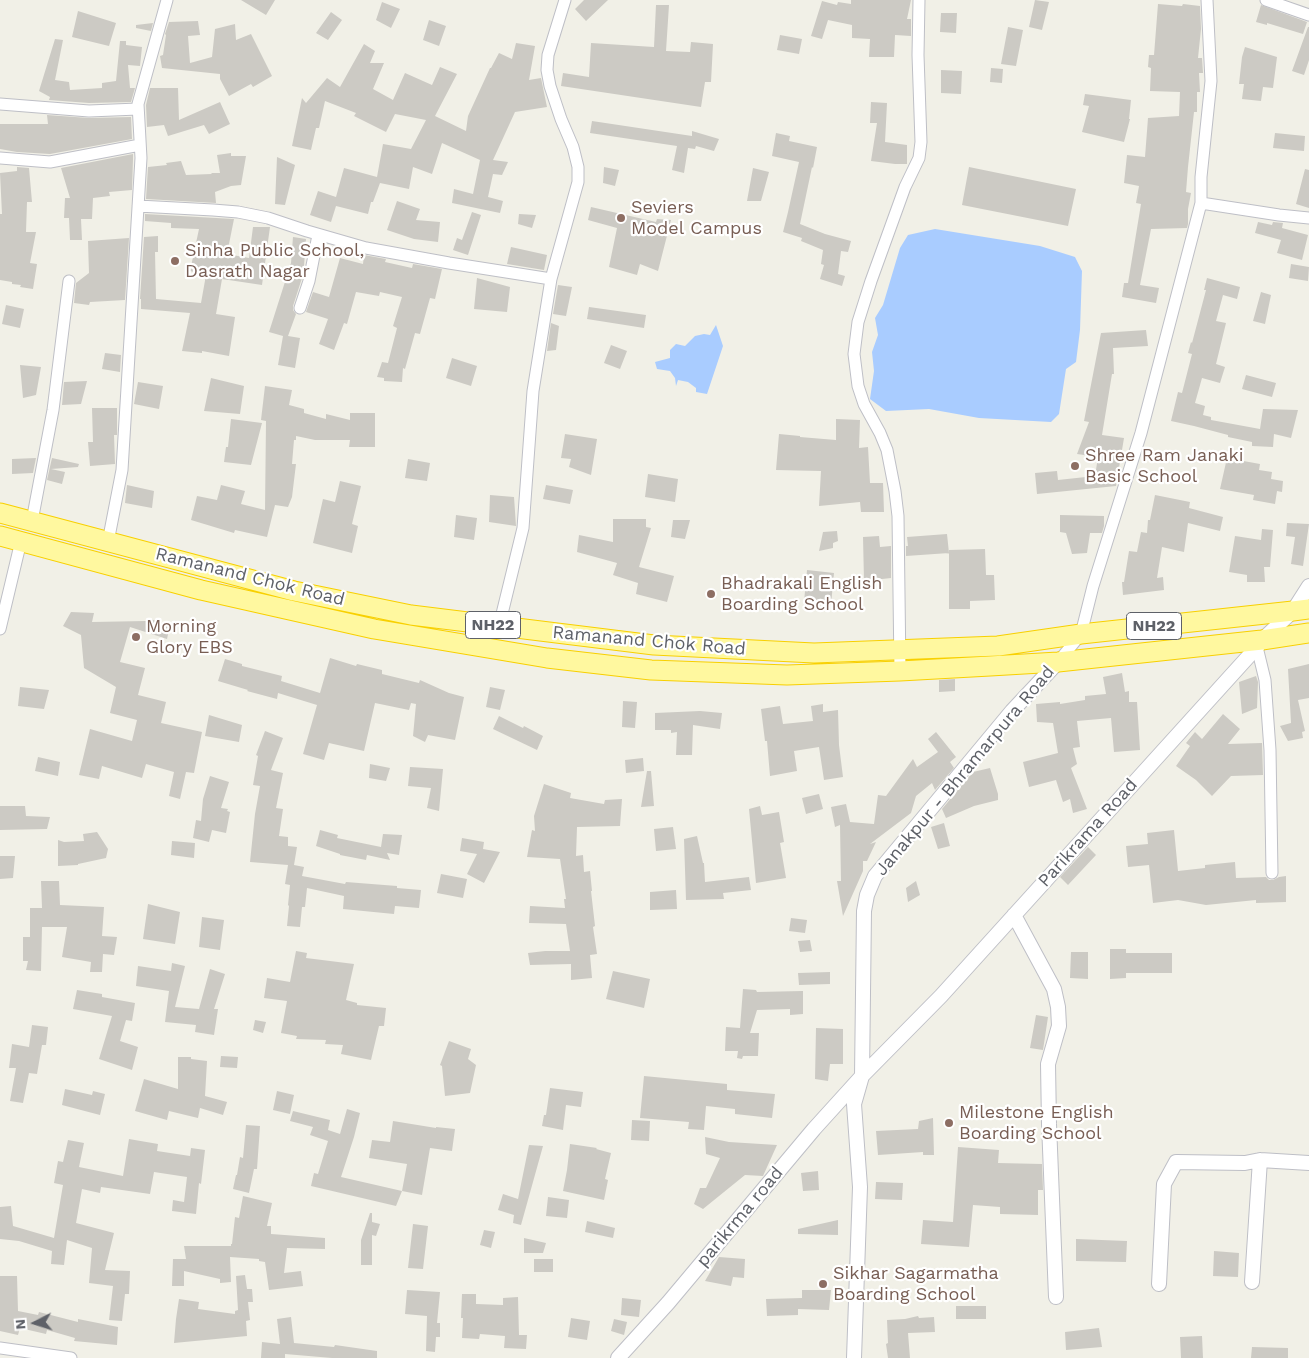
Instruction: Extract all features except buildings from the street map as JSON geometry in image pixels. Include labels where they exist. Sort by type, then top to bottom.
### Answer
[{"type":"highway","name":"Ramanand Chok Road","points":[[0,513],[294,591],[411,615],[654,645],[814,653],[998,646],[1081,634],[1301,610]]},
{"type":"highway","name":"Ramanand Chok Road","points":[[0,536],[201,590],[374,629],[519,654],[651,670],[787,675],[900,671],[1058,662],[1259,644],[1309,633]]},
{"type":"street","points":[[108,542],[122,470],[141,158],[138,104],[167,0]]},
{"type":"street","points":[[499,626],[523,528],[533,391],[551,279],[578,182],[578,167],[573,147],[560,119],[547,70],[548,55],[565,0]]},
{"type":"street","points":[[900,671],[898,516],[895,491],[887,450],[864,404],[858,386],[854,354],[858,322],[871,281],[905,187],[919,158],[921,142],[918,55],[919,0]]},
{"type":"street","points":[[1058,662],[1081,634],[1093,586],[1141,433],[1201,203],[1201,177],[1211,80],[1207,0]]},
{"type":"street","points":[[1266,0],[1309,15]]},
{"type":"street","points":[[0,104],[89,111],[138,109]]},
{"type":"street","points":[[0,158],[50,162],[140,145]]},
{"type":"street","points":[[1201,203],[1309,218]]},
{"type":"street","points":[[138,206],[238,212],[268,218],[318,235],[366,248],[551,279]]},
{"type":"street","points":[[300,308],[309,281],[318,235]]},
{"type":"street","points":[[32,521],[53,410],[69,281]]},
{"type":"street","points":[[0,629],[21,541]]},
{"type":"street","name":"Parikrama Road","points":[[862,1076],[941,996],[1259,644],[1301,610],[1309,586]]},
{"type":"street","points":[[1259,644],[1265,680],[1270,750],[1272,874]]},
{"type":"street","name":"Janakpur - Bhramarpura Road","points":[[854,1358],[860,1187],[854,1104],[862,1076],[864,911],[867,895],[875,876],[1012,711],[1058,662]]},
{"type":"street","points":[[1014,915],[1054,989],[1058,1007],[1059,1026],[1048,1064],[1056,1297]]},
{"type":"street","name":"parikrma road","points":[[618,1358],[668,1303],[814,1129],[862,1076]]},
{"type":"street","points":[[1252,1282],[1260,1160]]},
{"type":"street","points":[[1159,1284],[1164,1184],[1176,1162],[1245,1163],[1260,1160],[1309,1163]]},
{"type":"street","points":[[0,1348],[71,1358]]},
{"type":"water","points":[[935,229],[1040,246],[1075,257],[1082,271],[1080,330],[1076,362],[1066,369],[1059,414],[1051,422],[979,418],[929,409],[886,411],[870,399],[874,371],[872,352],[878,335],[875,318],[883,305],[900,248],[908,235]]},
{"type":"water","points":[[716,325],[723,346],[707,394],[696,392],[696,388],[688,382],[678,380],[676,386],[675,378],[670,371],[657,369],[655,362],[670,358],[670,350],[676,344],[685,346],[695,336],[710,335]]},
{"type":"place","name":"Seviers Model Campus","points":[[621,218]]},
{"type":"place","name":"Sinha Public School, Dasrath Nagar","points":[[175,261]]},
{"type":"place","name":"Shree Ram Janaki Basic School","points":[[1075,466]]},
{"type":"place","name":"Bhadrakali English Boarding School","points":[[711,594]]},
{"type":"place","name":"Morning Glory EBS","points":[[136,637]]},
{"type":"place","name":"Milestone English Boarding School","points":[[949,1123]]},
{"type":"place","name":"Sikhar Sagarmatha Boarding School","points":[[823,1284]]}]
